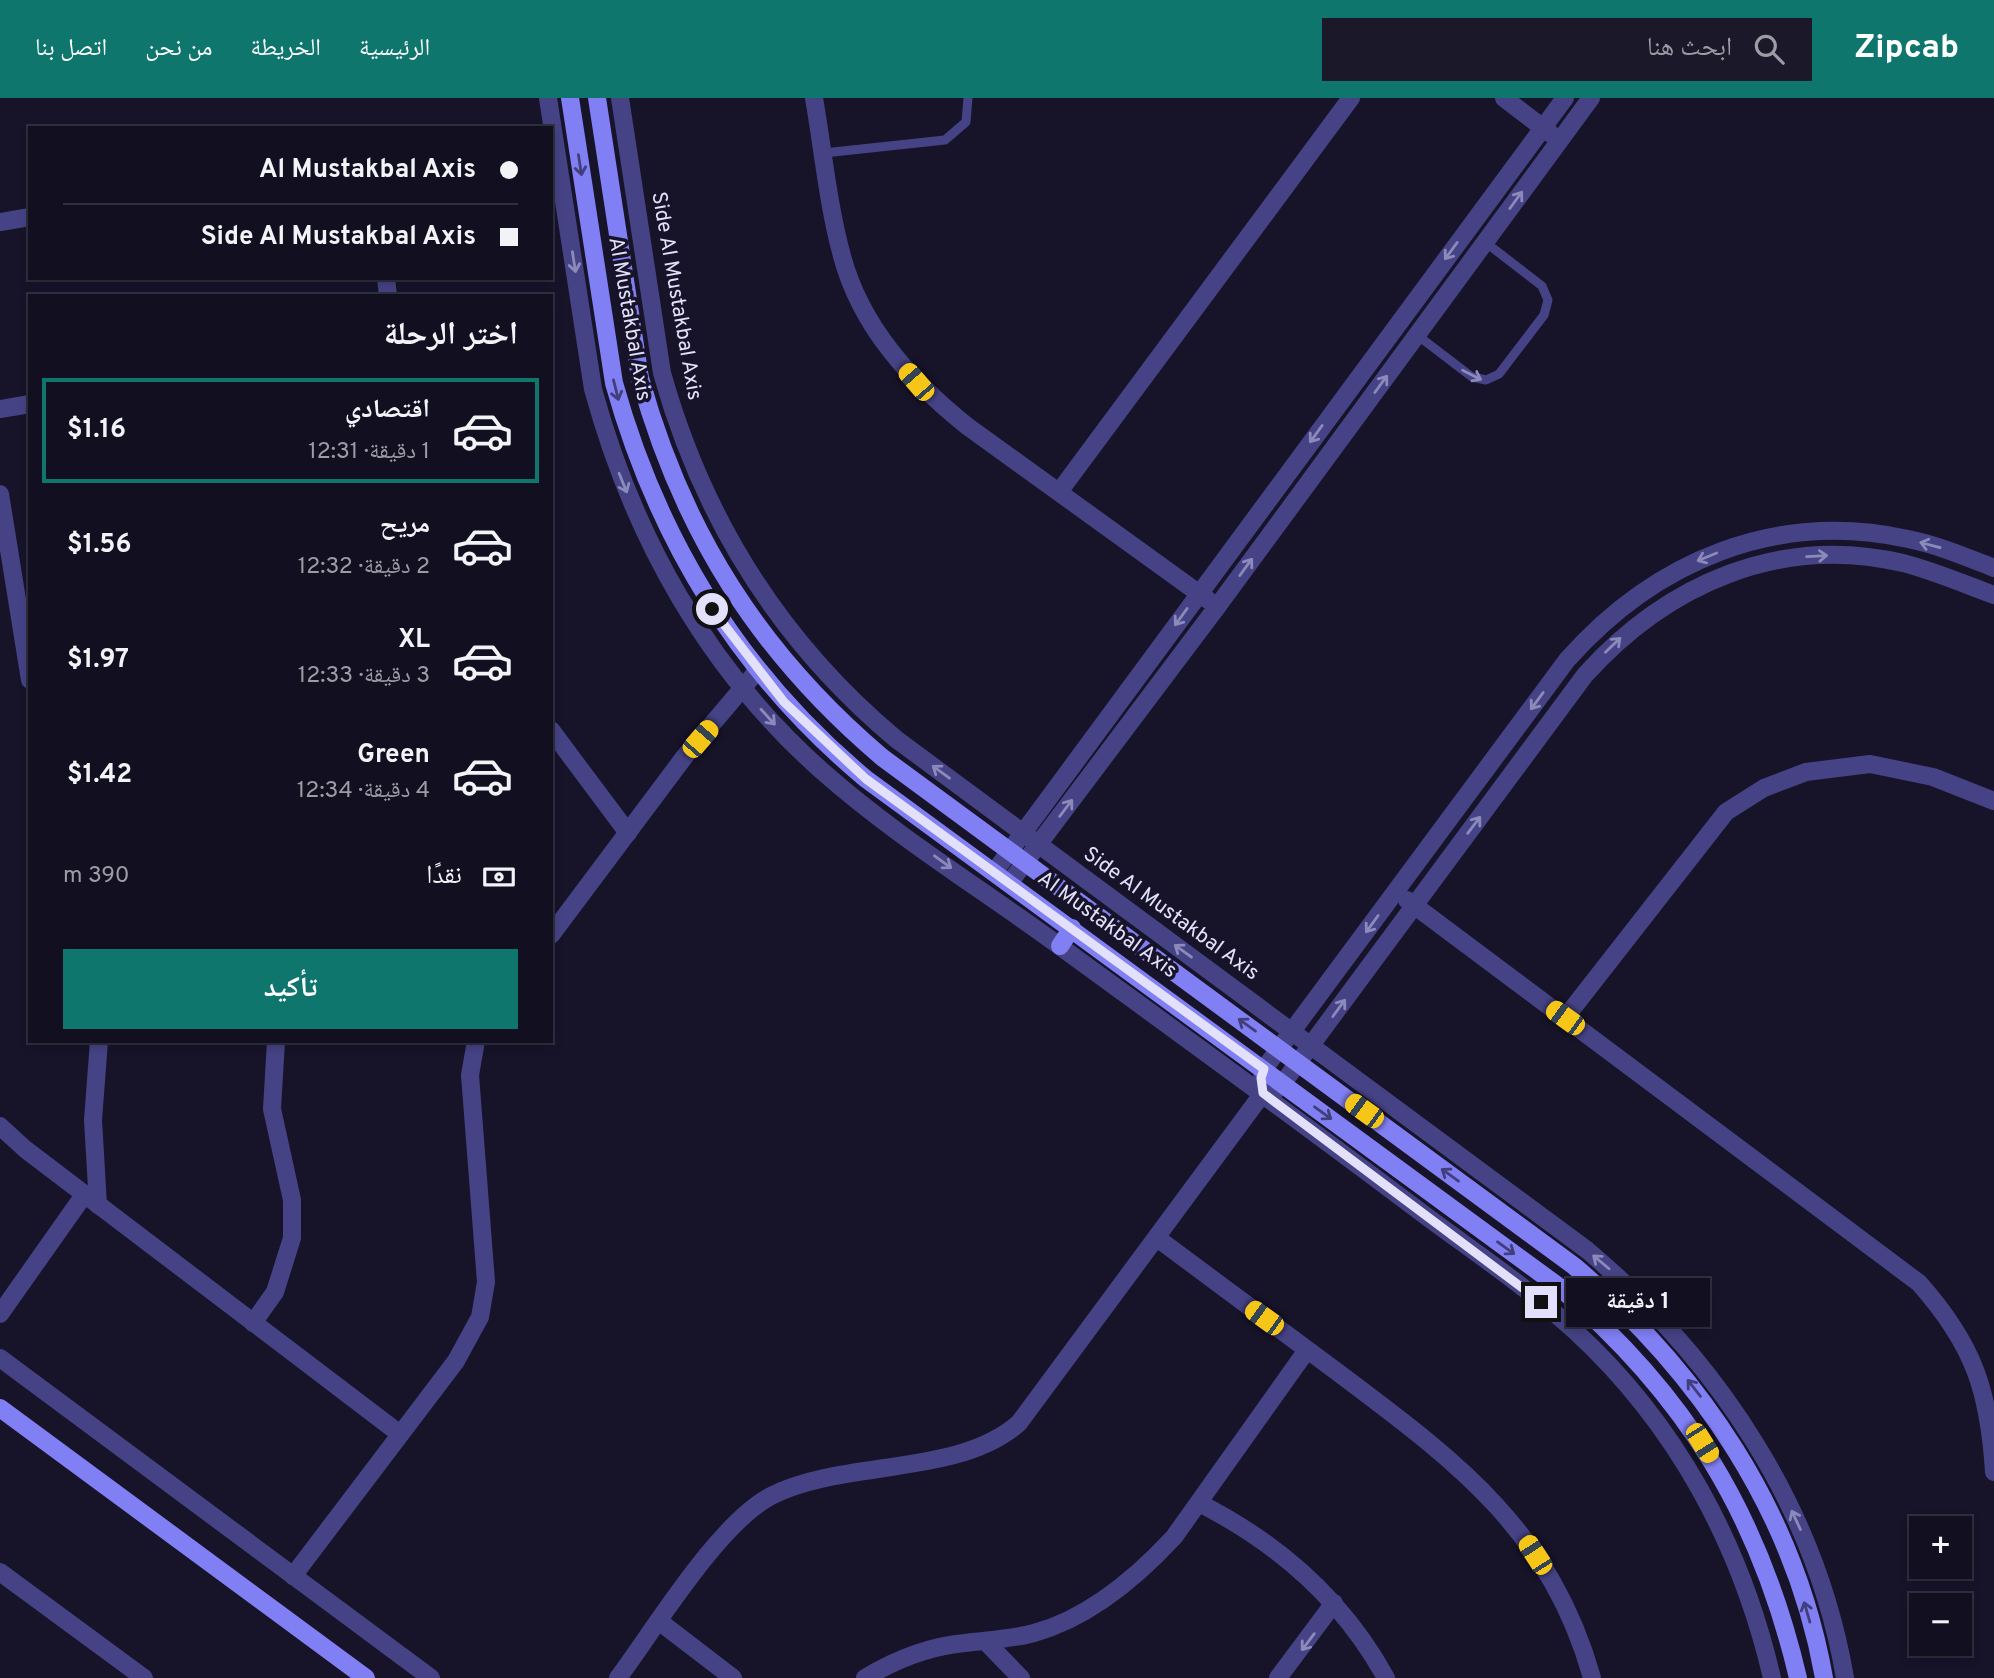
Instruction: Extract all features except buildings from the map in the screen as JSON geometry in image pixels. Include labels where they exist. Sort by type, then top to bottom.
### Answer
[{"type":"street","points":[[548,98],[552,126]]},
{"type":"street","name":"Al Mustakbal Axis","points":[[570,98],[614,383],[633,447],[653,498],[690,573],[757,671],[838,755],[1591,1313],[1650,1374],[1702,1443],[1744,1517],[1776,1596],[1798,1678]]},
{"type":"street","name":"Al Mustakbal Axis","points":[[597,98],[640,378],[667,463],[713,559],[779,656],[828,710],[883,758],[1574,1266],[1632,1318],[1669,1358],[1723,1429],[1766,1506],[1800,1588],[1824,1678]]},
{"type":"street","name":"Side Al Mustakbal Axis","points":[[620,98],[662,373],[698,478],[732,548],[775,614],[844,693],[896,739],[1587,1250],[1654,1311],[1685,1344],[1740,1417],[1783,1491],[1820,1581],[1845,1678]]},
{"type":"street","points":[[814,98],[842,256],[866,312],[881,337],[916,382],[937,402],[1217,607]]},
{"type":"street","points":[[1059,492],[1351,98]]},
{"type":"street","points":[[1504,98],[1559,141]]},
{"type":"street","points":[[995,871],[1565,98]]},
{"type":"street","points":[[1010,882],[1217,607],[1591,98]]},
{"type":"street","points":[[575,131],[553,135],[593,389],[613,456],[633,507],[671,585],[718,657],[795,746],[853,797],[1263,1093],[1573,1329],[1630,1388],[1679,1453],[1720,1525],[1751,1601],[1772,1678]]},
{"type":"street","points":[[0,222],[28,218]]},
{"type":"street","points":[[0,408],[28,404]]},
{"type":"street","points":[[0,494],[23,595],[28,656]]},
{"type":"street","points":[[618,1678],[728,1529],[772,1495],[802,1484],[969,1450],[1007,1433],[1024,1418],[1263,1093],[1261,1078],[1264,1069],[1567,660],[1616,611],[1673,572],[1704,557],[1771,537],[1839,531],[1908,539],[1994,568]]},
{"type":"street","points":[[1263,1093],[1275,1091],[1283,1083],[1585,675],[1630,629],[1683,593],[1753,566],[1805,557],[1838,555],[1901,563],[1994,595]]},
{"type":"street","points":[[553,932],[685,756],[757,671]]},
{"type":"street","points":[[553,733],[628,833]]},
{"type":"street","points":[[1565,1018],[1726,812],[1764,788],[1806,772],[1870,764],[1933,777],[1994,801]]},
{"type":"street","points":[[1396,892],[1919,1283],[1953,1326],[1977,1373],[1991,1423],[1994,1472]]},
{"type":"street","points":[[1060,946],[1072,928]]},
{"type":"street","points":[[0,1314],[91,1200],[99,1043]]},
{"type":"street","points":[[253,1323],[275,1293],[292,1238],[292,1200],[276,1137],[272,1109],[276,1043]]},
{"type":"street","points":[[293,1576],[466,1348],[484,1300],[486,1282],[470,1074],[476,1043]]},
{"type":"street","points":[[0,1126],[91,1200],[400,1434]]},
{"type":"street","points":[[1157,1238],[1452,1460],[1503,1511],[1531,1550],[1562,1602],[1592,1678]]},
{"type":"street","points":[[865,1678],[921,1652],[1034,1633],[1060,1623],[1109,1596],[1153,1559],[1199,1503],[1307,1350]]},
{"type":"street","points":[[0,1358],[431,1678]]},
{"type":"street","points":[[0,1408],[366,1678]]},
{"type":"street","points":[[1199,1503],[1272,1546],[1334,1603],[1366,1644],[1387,1678]]},
{"type":"street","points":[[0,1572],[120,1671],[144,1678]]},
{"type":"street","points":[[1278,1678],[1334,1603]]},
{"type":"street","points":[[660,1622],[733,1678]]},
{"type":"street","points":[[985,1641],[1021,1678]]},
{"type":"lane","points":[[824,153],[945,140],[965,122],[968,98]]},
{"type":"lane","points":[[1417,335],[1472,377],[1486,380],[1499,374],[1544,315],[1548,300],[1542,286],[1485,242]]},
{"type":"route","points":[[712,609],[757,671],[784,702],[866,779],[1264,1069],[1261,1078],[1263,1093],[1541,1302]]}]
